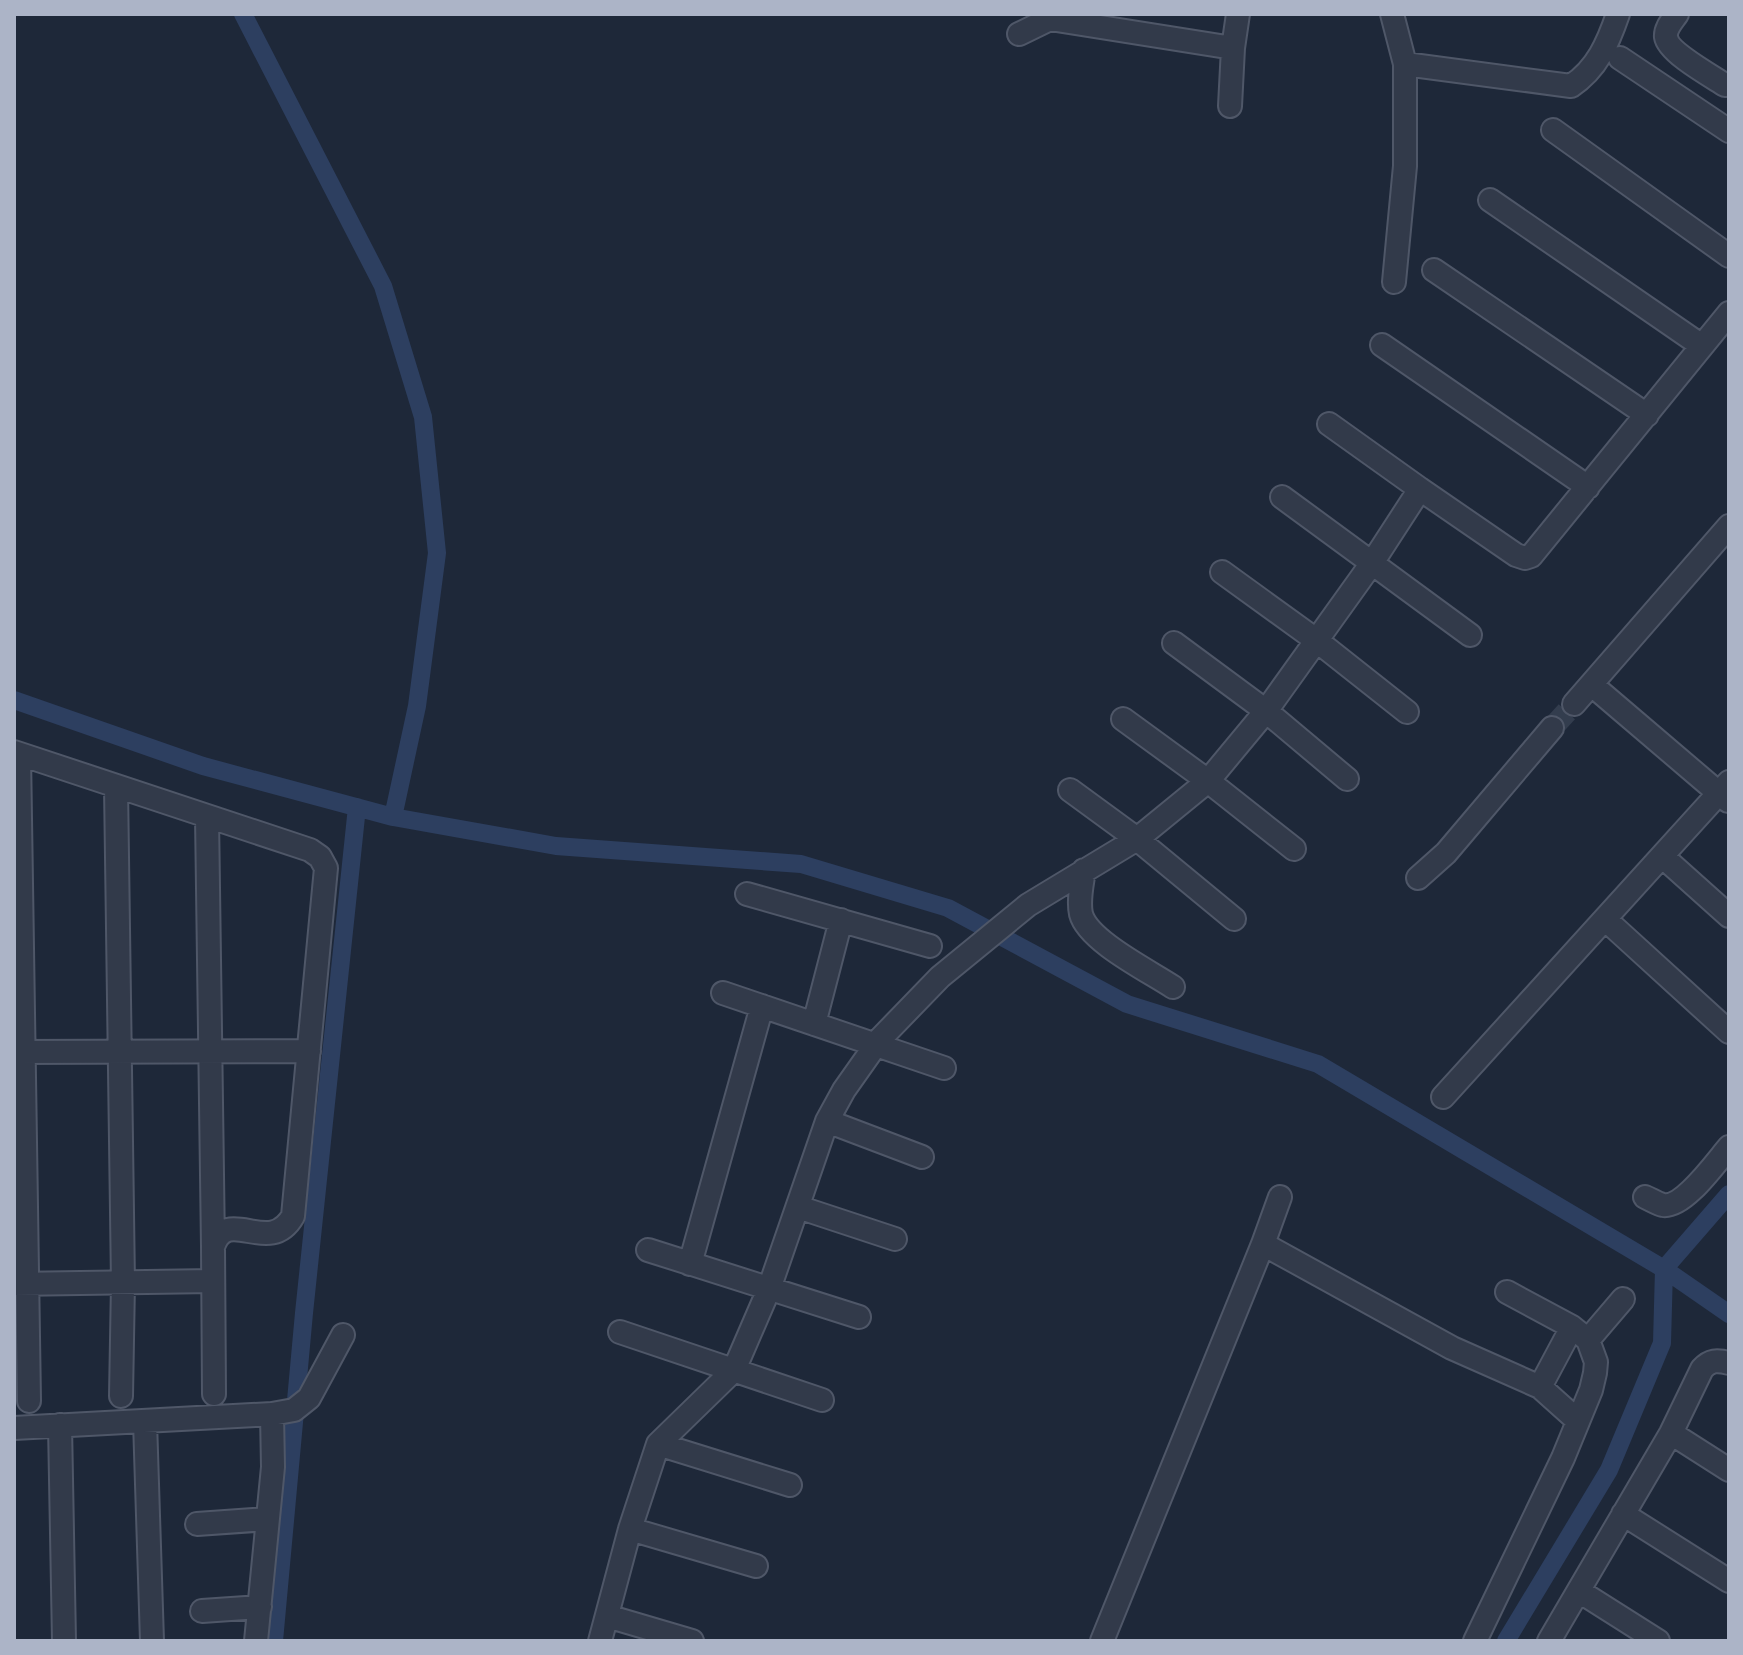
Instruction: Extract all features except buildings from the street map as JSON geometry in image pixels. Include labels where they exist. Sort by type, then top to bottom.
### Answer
[{"type":"street","points":[[1230,106],[1238,14]]},
{"type":"street","points":[[1392,14],[1405,64],[1405,166],[1394,282]]},
{"type":"street","points":[[1405,64],[1571,86],[1591,70],[1602,54],[1618,14]]},
{"type":"street","points":[[1677,14],[1667,29],[1666,38],[1671,47],[1725,85]]},
{"type":"street","points":[[1019,34],[1055,17],[1233,48]]},
{"type":"street","points":[[1620,58],[1729,131]]},
{"type":"street","points":[[1553,130],[1729,256]]},
{"type":"street","points":[[1490,200],[1702,346]]},
{"type":"street","points":[[1434,270],[1647,415]]},
{"type":"street","points":[[1329,424],[1506,549],[1525,558],[1538,550],[1729,313]]},
{"type":"street","points":[[1382,345],[1588,487]]},
{"type":"street","points":[[600,1641],[630,1529],[658,1444],[734,1370],[769,1289],[827,1121],[844,1090],[876,1045],[940,977],[1028,905],[1137,839],[1208,781],[1266,711],[1372,563],[1420,489]]},
{"type":"street","points":[[1282,497],[1470,635]]},
{"type":"street","points":[[1574,704],[1729,526]]},
{"type":"street","points":[[1222,572],[1316,640],[1407,712]]},
{"type":"street","points":[[1174,643],[1266,711],[1347,779]]},
{"type":"street","points":[[1443,1097],[1662,856],[1726,792],[1592,685]]},
{"type":"street","points":[[1123,719],[1294,849]]},
{"type":"street","points":[[1418,878],[1446,853],[1552,728]]},
{"type":"street","points":[[29,1401],[20,1284],[16,753],[310,850],[320,857],[326,868],[293,1216],[286,1228],[268,1234],[222,1230],[213,1247]]},
{"type":"street","points":[[116,786],[123,1283],[121,1396]]},
{"type":"street","points":[[1070,790],[1137,839],[1234,919]]},
{"type":"street","points":[[207,816],[214,1394]]},
{"type":"street","points":[[1662,856],[1729,916]]},
{"type":"street","points":[[1084,870],[1080,904],[1082,918],[1118,952],[1173,987]]},
{"type":"street","points":[[747,894],[930,946]]},
{"type":"street","points":[[1605,919],[1729,1032]]},
{"type":"street","points":[[814,1024],[841,920]]},
{"type":"street","points":[[723,993],[944,1068]]},
{"type":"street","points":[[690,1264],[762,1006]]},
{"type":"street","points":[[18,1052],[309,1051]]},
{"type":"street","points":[[827,1121],[922,1157]]},
{"type":"street","points":[[1645,1197],[1663,1205],[1686,1196],[1729,1147]]},
{"type":"street","points":[[1102,1641],[1280,1197]]},
{"type":"street","points":[[798,1207],[895,1239]]},
{"type":"street","points":[[1263,1244],[1452,1348],[1540,1387],[1578,1421]]},
{"type":"street","points":[[648,1250],[859,1317]]},
{"type":"street","points":[[20,1284],[213,1281]]},
{"type":"street","points":[[1475,1641],[1563,1458],[1595,1373],[1596,1362],[1580,1334],[1507,1292]]},
{"type":"street","points":[[1540,1387],[1580,1334],[1623,1299]]},
{"type":"street","points":[[620,1332],[822,1400]]},
{"type":"street","points":[[14,1428],[272,1414],[294,1410],[309,1398],[343,1335]]},
{"type":"street","points":[[1549,1641],[1671,1433],[1702,1369],[1715,1361],[1729,1363]]},
{"type":"street","points":[[256,1641],[273,1467],[272,1414]]},
{"type":"street","points":[[145,1421],[152,1641]]},
{"type":"street","points":[[60,1425],[64,1641]]},
{"type":"street","points":[[1671,1433],[1729,1470]]},
{"type":"street","points":[[658,1444],[790,1485]]},
{"type":"street","points":[[1623,1514],[1729,1581]]},
{"type":"street","points":[[197,1524],[268,1519]]},
{"type":"street","points":[[630,1529],[756,1566]]},
{"type":"street","points":[[1579,1591],[1658,1641]]},
{"type":"street","points":[[202,1611],[260,1607]]},
{"type":"street","points":[[607,1616],[692,1641]]},
{"type":"waterway","points":[[243,14],[383,286],[423,417],[437,553],[417,706],[393,817]]},
{"type":"waterway","points":[[14,700],[203,766],[393,817],[556,846],[801,864],[948,908],[1127,1004],[1318,1064],[1664,1269],[1729,1314]]},
{"type":"waterway","points":[[274,1641],[304,1313],[357,807]]},
{"type":"waterway","points":[[1506,1641],[1609,1470],[1662,1343],[1664,1269],[1729,1194]]},
{"type":"tunnel","points":[[1552,728],[1574,704]]}]
